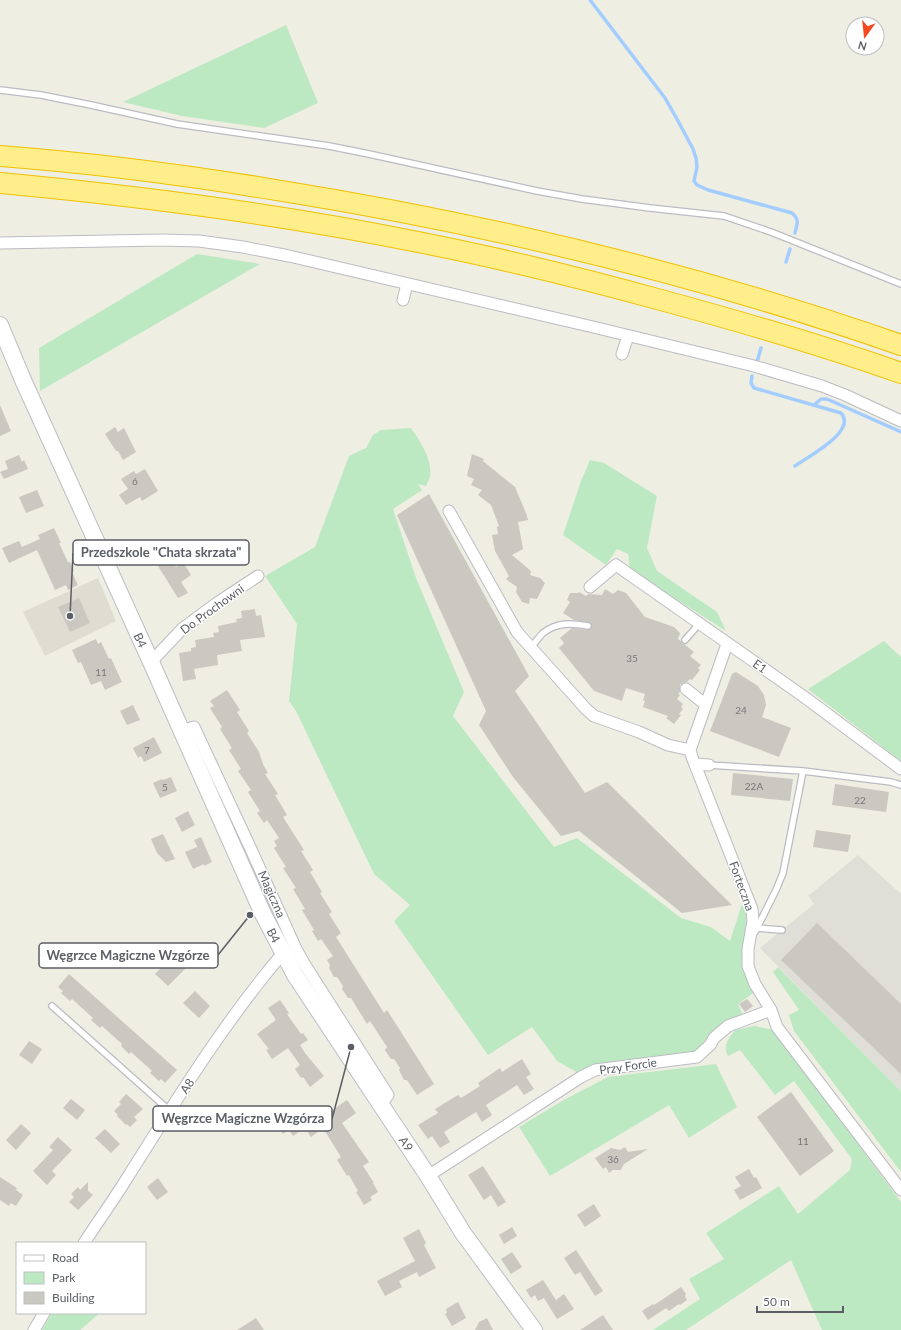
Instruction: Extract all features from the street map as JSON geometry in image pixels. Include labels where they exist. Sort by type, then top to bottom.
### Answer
[{"type":"highway","points":[[0,156],[126,168],[213,180],[408,213],[536,240],[623,261],[715,286],[901,345]]},
{"type":"highway","points":[[0,183],[139,197],[248,212],[417,242],[538,268],[684,306],[797,339],[896,372]]},
{"type":"highway","points":[[862,332],[901,340]]},
{"type":"street","points":[[0,243],[162,240],[199,241],[243,247],[289,256],[754,366],[822,386],[901,421]]},
{"type":"street","points":[[403,300],[407,284]]},
{"type":"street","name":"B4","points":[[0,325],[23,380],[263,914],[283,953]]},
{"type":"street","points":[[622,354],[628,336]]},
{"type":"street","points":[[449,511],[517,632],[594,716],[639,732],[674,747],[690,750],[727,644]]},
{"type":"street","name":"E1","points":[[590,587],[616,565],[803,696],[901,769]]},
{"type":"street","name":"Do Prochowni","points":[[151,662],[182,629],[217,603],[258,576]]},
{"type":"street","points":[[686,689],[706,705]]},
{"type":"street","name":"Magiczna","points":[[182,731],[194,727],[296,949],[388,1095],[381,1105]]},
{"type":"street","name":"Forteczna","points":[[690,750],[752,909],[753,921],[748,949],[748,966],[755,984],[771,1010],[777,1027],[901,1190]]},
{"type":"street","points":[[695,764],[709,765]]},
{"type":"street","name":"A9","points":[[283,953],[303,988],[428,1176],[464,1233],[534,1330]]},
{"type":"street","name":"A8","points":[[85,1242],[234,1016],[256,985],[283,953]]},
{"type":"street","name":"Przy Forcie","points":[[428,1176],[581,1077],[595,1070],[697,1057],[710,1045],[714,1038],[728,1026],[771,1010]]},
{"type":"street","points":[[34,1330],[43,1314]]},
{"type":"lane","points":[[0,90],[48,96],[191,127],[280,138],[342,149],[536,191],[582,199],[724,216],[771,232],[901,284]]},
{"type":"lane","points":[[531,647],[544,633],[558,626],[572,623],[588,626]]},
{"type":"lane","points":[[685,640],[699,624]]},
{"type":"lane","points":[[709,765],[803,771],[890,782],[901,785]]},
{"type":"lane","points":[[748,949],[756,928],[776,890],[783,872],[803,771]]},
{"type":"lane","points":[[756,928],[782,930]]},
{"type":"lane","points":[[52,1006],[170,1111]]},
{"type":"shaded area","points":[[98,578],[116,621],[45,656],[23,612]]},
{"type":"shaded area","points":[[858,855],[901,894],[901,1091],[760,948],[814,904],[808,896]]},
{"type":"green space","points":[[286,25],[318,103],[264,128],[182,116],[123,102]]},
{"type":"green space","points":[[197,254],[260,264],[40,391],[39,348]]},
{"type":"green space","points":[[411,428],[428,457],[430,464],[430,477],[426,486],[418,484],[422,490],[393,509],[416,578],[464,692],[453,716],[554,847],[577,838],[681,918],[711,927],[730,941],[743,901],[747,913],[746,931],[756,991],[738,1004],[743,1015],[697,1052],[580,1074],[557,1061],[532,1027],[488,1055],[394,921],[410,905],[374,874],[296,711],[289,701],[297,624],[265,576],[315,547],[349,456],[366,448],[373,435],[381,430]]},
{"type":"green space","points":[[590,460],[604,463],[657,496],[647,548],[657,571],[717,612],[726,631],[630,570],[628,554],[617,549],[606,565],[563,535],[581,481]]},
{"type":"green space","points":[[884,641],[901,657],[901,761],[808,689]]},
{"type":"green space","points":[[778,967],[901,1091],[901,1172],[794,1031],[789,1015],[799,1010],[773,972]]},
{"type":"green space","points":[[755,1026],[773,1030],[901,1202],[901,1330],[822,1330],[791,1260],[686,1330],[653,1330],[700,1299],[689,1279],[724,1259],[706,1233],[779,1186],[798,1214],[850,1170],[852,1159],[794,1081],[775,1095],[740,1050],[728,1056],[726,1052],[726,1045],[735,1030]]},
{"type":"green space","points":[[716,1064],[737,1107],[689,1138],[669,1105],[550,1176],[519,1127],[562,1101],[608,1077]]},
{"type":"green space","points":[[51,1314],[99,1314],[80,1330],[42,1330]]},
{"type":"building","points":[[0,405],[11,431],[0,436]]},
{"type":"building","points":[[115,427],[118,432],[124,428],[136,452],[123,460],[105,434]]},
{"type":"building","points":[[472,454],[484,459],[483,461],[515,487],[526,513],[528,520],[518,522],[523,549],[512,555],[531,571],[530,575],[540,578],[545,583],[537,599],[530,598],[529,604],[522,602],[516,592],[517,587],[506,579],[509,576],[495,551],[492,535],[498,534],[497,527],[499,526],[491,505],[478,495],[482,490],[471,485],[474,479],[467,476]]},
{"type":"building","points":[[19,455],[22,462],[24,460],[28,469],[4,479],[0,472],[8,469],[5,461]]},
{"type":"building","points":[[145,469],[158,491],[142,501],[140,497],[126,505],[119,495],[128,489],[121,479],[134,471],[136,474]]},
{"type":"building","points":[[37,490],[44,506],[26,513],[19,497]]},
{"type":"building","points":[[429,494],[529,676],[515,691],[585,793],[607,782],[732,905],[682,913],[579,831],[561,836],[513,777],[479,725],[486,711],[397,515]]},
{"type":"building","points":[[54,528],[61,543],[59,543],[74,571],[72,572],[78,585],[68,590],[66,585],[55,590],[37,550],[9,563],[2,548],[19,541],[22,547],[40,539],[38,535]]},
{"type":"building","points":[[171,558],[176,567],[183,562],[191,575],[181,582],[188,593],[178,598],[158,566]]},
{"type":"building","points":[[605,589],[613,594],[618,590],[626,593],[645,617],[674,627],[680,633],[678,639],[694,652],[690,656],[701,665],[698,668],[700,670],[692,680],[690,679],[680,685],[680,692],[678,694],[680,695],[677,699],[683,704],[681,707],[683,709],[679,714],[681,715],[674,724],[666,718],[668,716],[643,707],[645,694],[626,688],[622,701],[594,691],[559,648],[564,643],[560,638],[572,628],[588,630],[592,627],[590,623],[574,620],[563,613],[570,602],[567,600],[570,593],[579,592],[586,596],[588,594],[602,595]]},
{"type":"building","points":[[79,598],[90,623],[70,632],[58,607]]},
{"type":"building","points":[[255,609],[256,616],[261,615],[265,637],[240,640],[242,651],[217,655],[218,665],[194,669],[196,679],[183,681],[179,653],[191,651],[191,648],[196,647],[195,640],[214,637],[213,633],[219,632],[218,626],[237,622],[236,619],[242,618],[241,611]]},
{"type":"building","points":[[96,639],[98,644],[101,642],[109,659],[111,658],[122,682],[105,690],[101,681],[91,685],[81,662],[78,663],[72,650]]},
{"type":"building","points":[[736,672],[758,686],[764,695],[766,705],[762,717],[791,728],[779,757],[710,731],[732,674]]},
{"type":"building","points":[[227,690],[240,710],[237,712],[249,731],[247,733],[259,752],[268,773],[265,774],[278,794],[275,795],[287,815],[283,817],[304,850],[301,851],[313,870],[310,872],[322,892],[320,893],[332,912],[329,914],[341,933],[336,937],[384,1013],[387,1010],[434,1084],[417,1095],[407,1080],[404,1080],[399,1070],[400,1068],[385,1050],[387,1047],[370,1021],[367,1024],[351,998],[348,998],[342,989],[343,986],[337,977],[334,977],[329,968],[330,965],[327,960],[333,956],[321,939],[318,941],[312,931],[314,930],[302,910],[305,909],[293,889],[296,888],[283,868],[286,867],[274,848],[277,846],[274,841],[279,838],[267,820],[264,823],[257,813],[260,811],[248,792],[251,790],[238,771],[241,769],[229,750],[232,748],[220,729],[222,727],[210,708],[214,706],[210,701]]},
{"type":"building","points":[[133,705],[140,720],[127,725],[120,711]]},
{"type":"building","points":[[154,737],[162,753],[144,762],[141,756],[138,758],[133,748]]},
{"type":"building","points":[[733,773],[793,779],[790,801],[731,795]]},
{"type":"building","points":[[171,777],[177,791],[160,798],[153,783]]},
{"type":"building","points":[[835,784],[889,792],[886,812],[832,805]]},
{"type":"building","points":[[188,811],[195,825],[182,832],[175,818]]},
{"type":"building","points":[[816,830],[851,835],[848,852],[813,847]]},
{"type":"building","points":[[163,834],[175,859],[166,862],[157,853],[151,839]]},
{"type":"building","points":[[201,837],[212,862],[193,869],[185,852],[197,847],[198,848],[194,840]]},
{"type":"building","points":[[817,923],[901,1004],[901,1074],[781,960]]},
{"type":"building","points":[[176,952],[189,965],[168,986],[155,974]]},
{"type":"building","points":[[69,974],[177,1070],[165,1083],[161,1079],[159,1081],[150,1073],[152,1071],[131,1052],[129,1054],[121,1046],[122,1044],[102,1026],[100,1028],[91,1020],[93,1018],[72,999],[70,1001],[61,993],[63,991],[58,987]]},
{"type":"building","points":[[195,991],[210,1006],[199,1018],[183,1003]]},
{"type":"building","points":[[747,999],[753,1006],[745,1012],[739,1004]]},
{"type":"building","points":[[280,1000],[289,1013],[287,1014],[301,1034],[303,1033],[308,1040],[300,1045],[324,1076],[310,1087],[295,1069],[300,1065],[288,1048],[272,1059],[266,1050],[269,1049],[257,1034],[276,1020],[268,1008]]},
{"type":"building","points":[[29,1041],[42,1049],[32,1064],[19,1055]]},
{"type":"building","points":[[522,1059],[531,1074],[526,1077],[534,1089],[524,1095],[517,1085],[486,1105],[492,1115],[482,1122],[476,1112],[444,1132],[450,1142],[440,1148],[432,1136],[428,1139],[418,1125],[438,1113],[435,1109],[458,1095],[461,1098],[480,1086],[478,1083],[500,1068],[502,1072]]},
{"type":"building","points":[[791,1092],[834,1151],[800,1176],[757,1117]]},
{"type":"building","points":[[126,1094],[143,1109],[134,1117],[137,1120],[130,1127],[117,1116],[118,1115],[114,1111],[121,1104],[119,1102]]},
{"type":"building","points":[[71,1099],[85,1110],[77,1120],[63,1108]]},
{"type":"building","points":[[347,1100],[356,1113],[342,1123],[369,1162],[363,1166],[378,1192],[370,1197],[372,1200],[364,1205],[356,1192],[358,1191],[349,1175],[347,1176],[337,1160],[341,1157],[323,1128],[311,1137],[305,1128],[293,1136],[289,1130],[283,1134],[278,1127],[289,1119],[291,1123],[311,1109],[317,1117],[320,1115],[322,1117]]},
{"type":"building","points":[[21,1124],[31,1133],[16,1150],[6,1140]]},
{"type":"building","points":[[105,1129],[120,1144],[111,1153],[95,1138]]},
{"type":"building","points":[[58,1137],[72,1150],[52,1171],[56,1175],[47,1185],[33,1171],[53,1150],[49,1147]]},
{"type":"building","points":[[625,1147],[628,1152],[648,1149],[624,1164],[621,1170],[613,1170],[609,1173],[606,1167],[603,1169],[595,1158],[611,1148],[620,1150]]},
{"type":"building","points":[[483,1166],[506,1202],[498,1207],[491,1195],[484,1200],[468,1175]]},
{"type":"building","points":[[749,1169],[754,1178],[756,1177],[762,1188],[740,1200],[734,1190],[741,1186],[735,1177]]},
{"type":"building","points":[[0,1177],[17,1188],[16,1190],[23,1195],[16,1206],[11,1203],[9,1206],[0,1200]]},
{"type":"building","points":[[158,1178],[168,1192],[157,1200],[147,1187]]},
{"type":"building","points":[[88,1182],[88,1191],[93,1195],[78,1210],[69,1202],[74,1197],[71,1194],[78,1187],[80,1190]]},
{"type":"building","points":[[594,1204],[601,1216],[585,1227],[577,1215]]},
{"type":"building","points":[[512,1227],[517,1236],[504,1244],[499,1235]]},
{"type":"building","points":[[419,1229],[426,1243],[424,1245],[436,1268],[419,1277],[417,1272],[399,1281],[402,1287],[385,1296],[377,1281],[415,1261],[403,1238]]},
{"type":"building","points":[[576,1250],[603,1291],[595,1296],[580,1272],[575,1275],[564,1258]]},
{"type":"building","points":[[512,1252],[522,1267],[511,1274],[501,1259]]},
{"type":"building","points":[[543,1280],[556,1300],[564,1294],[574,1309],[557,1319],[544,1298],[538,1301],[535,1295],[531,1298],[526,1290]]},
{"type":"building","points":[[681,1287],[686,1294],[685,1296],[687,1300],[669,1311],[666,1308],[648,1320],[642,1311]]},
{"type":"building","points":[[458,1302],[466,1318],[452,1326],[445,1314],[447,1313],[446,1309]]},
{"type":"building","points":[[603,1315],[613,1330],[580,1330]]},
{"type":"building","points":[[256,1318],[264,1330],[237,1330]]},
{"type":"building","points":[[487,1318],[493,1330],[475,1330],[479,1322]]},
{"type":"waterway","points":[[590,0],[665,98],[693,149],[697,167],[694,181],[697,185],[708,190],[792,213],[797,220],[795,233]]},
{"type":"waterway","points":[[786,262],[790,249]]},
{"type":"waterway","points":[[757,362],[761,348]]},
{"type":"waterway","points":[[752,376],[751,383],[754,388],[841,413],[844,420],[843,428],[837,435],[829,443],[795,466]]},
{"type":"waterway","points":[[814,405],[821,399],[827,399],[901,432]]},
{"type":"place","name":"Przedszkole \"Chata skrzata\"","points":[[70,616]]},
{"type":"place","name":"Węgrzce Magiczne Wzgórze","points":[[250,915]]},
{"type":"place","name":"Węgrzce Magiczne Wzgórza","points":[[351,1047]]}]
